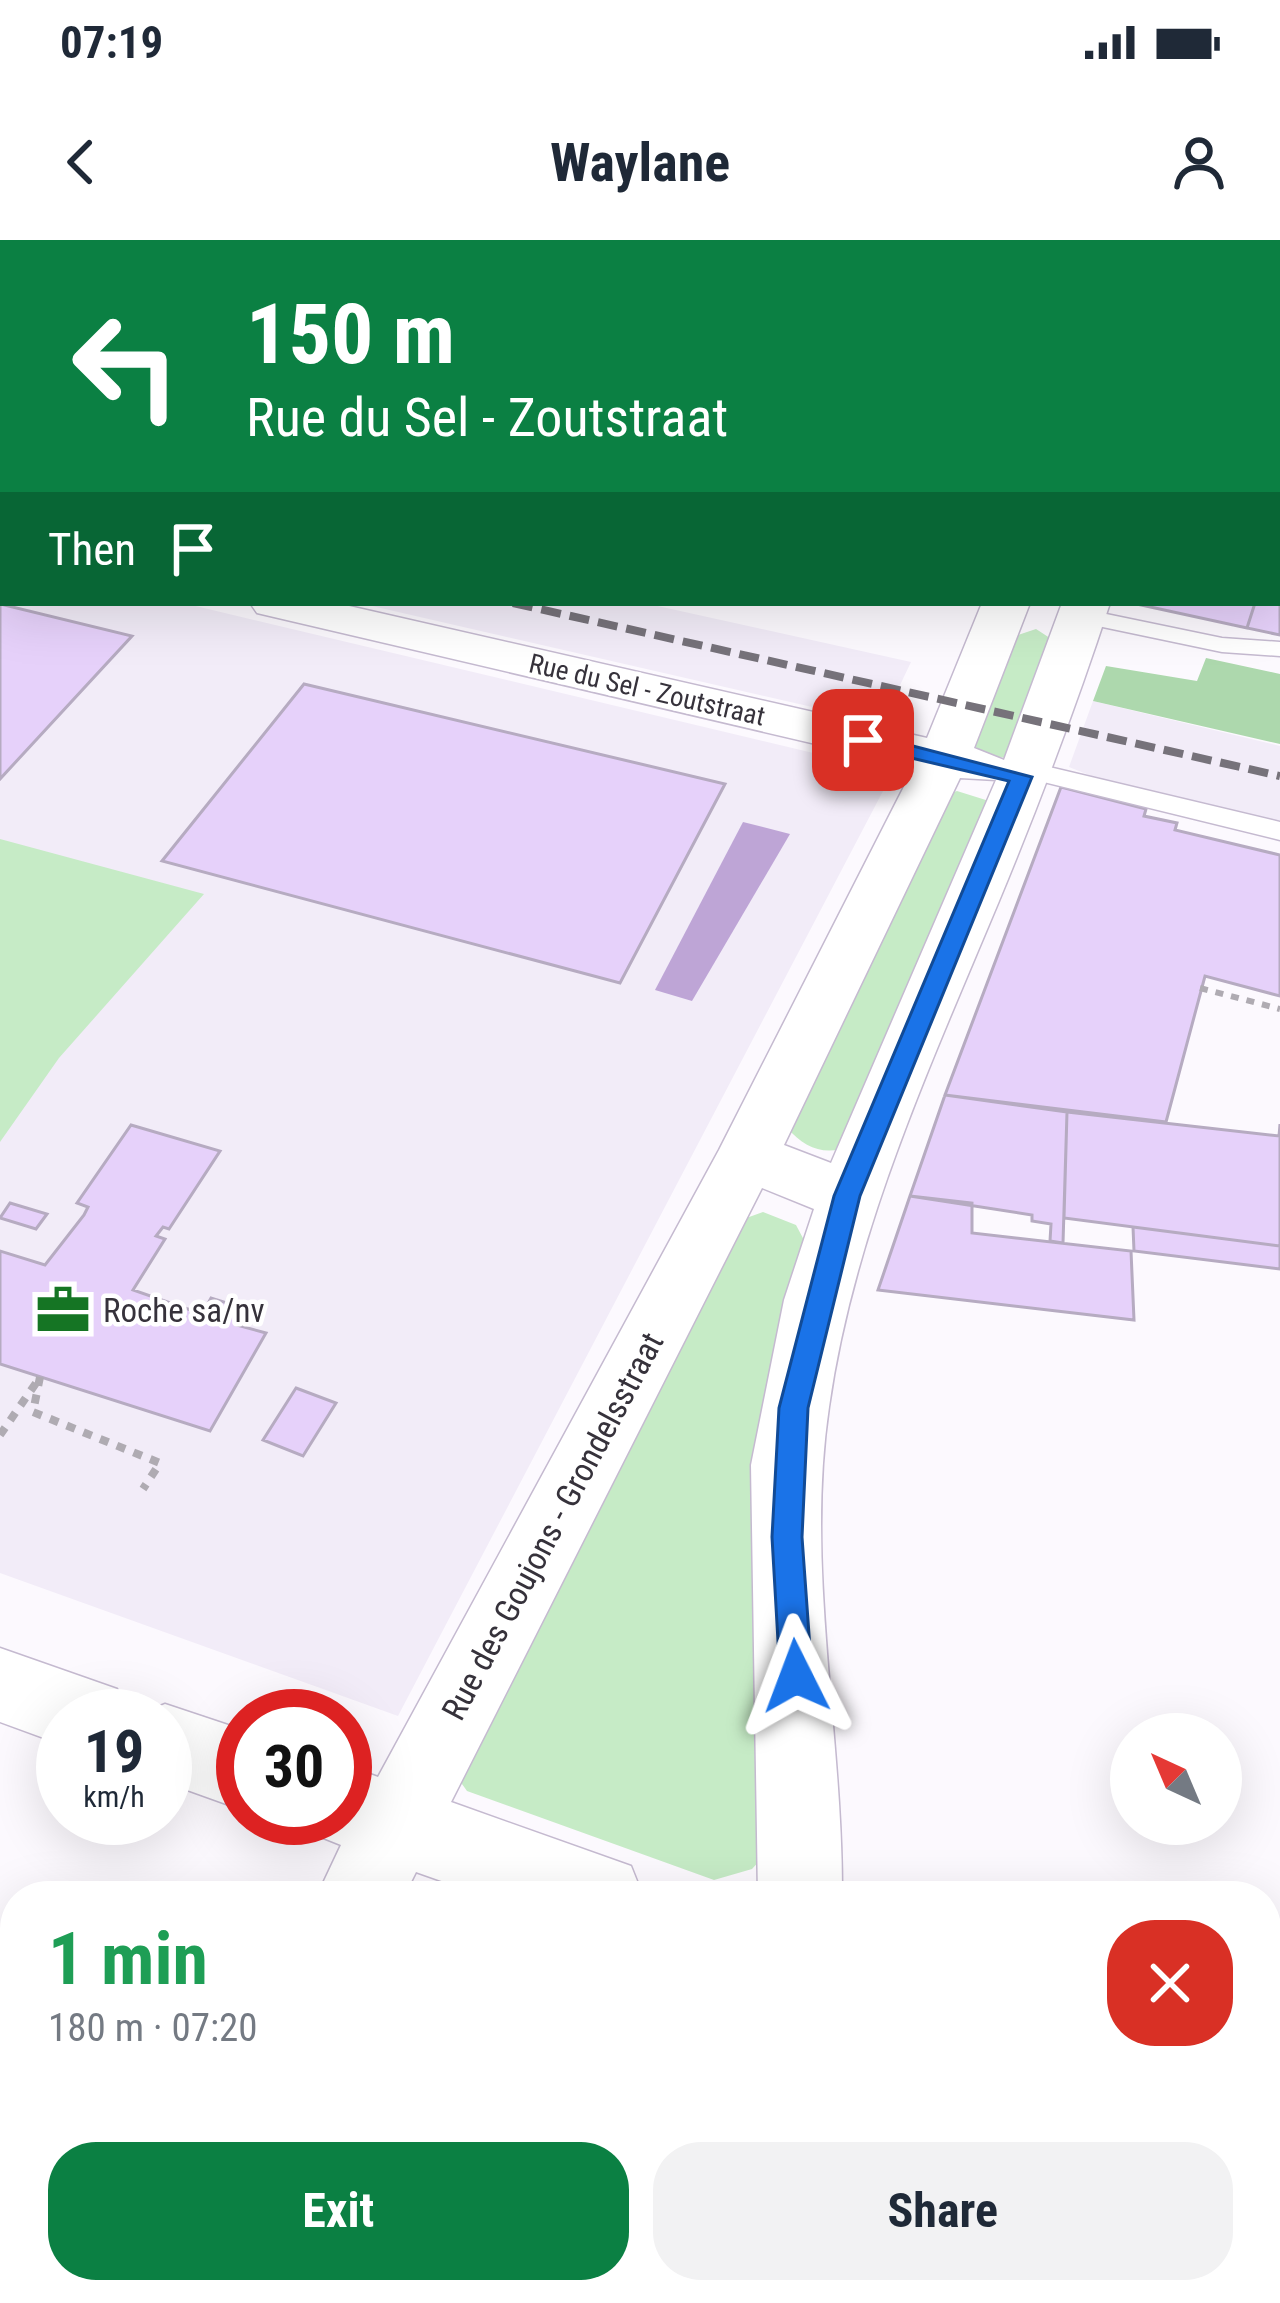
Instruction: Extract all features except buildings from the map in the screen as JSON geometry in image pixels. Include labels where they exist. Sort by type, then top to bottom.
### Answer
[{"type":"street","name":"Rue du Sel - Zoutstraat","points":[[287,606],[1023,773]]},
{"type":"street","name":"Rue des Goujons - Grondelsstraat","points":[[372,1812],[747,1156],[944,758],[992,606]]},
{"type":"street","points":[[801,1881],[804,1814],[787,1537],[794,1408],[847,1196],[1023,773],[1084,609],[992,606]]},
{"type":"street","points":[[747,1156],[847,1196]]},
{"type":"street","points":[[0,1684],[36,1697]]},
{"type":"street","points":[[372,1816],[559,1881]]},
{"type":"street","name":"Rue des Goujons - Grondelsstraat","points":[[361,1881],[366,1845]]},
{"type":"lane","points":[[1084,609],[1222,645],[1280,649]]},
{"type":"lane","points":[[1023,773],[1280,831]]},
{"type":"path","points":[[1200,988],[1280,1009]]},
{"type":"path","points":[[0,1435],[40,1377],[33,1412],[160,1462],[142,1489]]},
{"type":"shaded area","points":[[0,606],[196,606],[893,772],[398,1716],[372,1707],[372,1689],[323,1689],[0,1573]]},
{"type":"shaded area","points":[[372,606],[658,606],[911,662],[882,723]]},
{"type":"shaded area","points":[[1093,701],[1280,746],[1280,821],[1109,783],[1069,767]]},
{"type":"shaded area","points":[[743,822],[790,834],[692,1001],[655,990]]},
{"type":"green space","points":[[1036,629],[1056,642],[1010,758],[981,756],[973,747],[1018,635]]},
{"type":"green space","points":[[1206,658],[1280,674],[1280,744],[1093,701],[1106,666],[1197,681]]},
{"type":"green space","points":[[957,791],[989,801],[853,1145],[834,1150],[809,1146],[787,1128],[942,796]]},
{"type":"green space","points":[[0,839],[204,894],[59,1058],[0,1142]]},
{"type":"green space","points":[[763,1212],[796,1225],[805,1242],[765,1855],[752,1869],[714,1880],[467,1791],[457,1777],[738,1221]]},
{"type":"railway","points":[[526,606],[1280,776]]},
{"type":"place","name":"Roche sa/nv","points":[[63,1310]]},
{"type":"route","points":[[796,1676],[787,1537],[794,1408],[847,1196],[1021,777],[863,740]]}]
